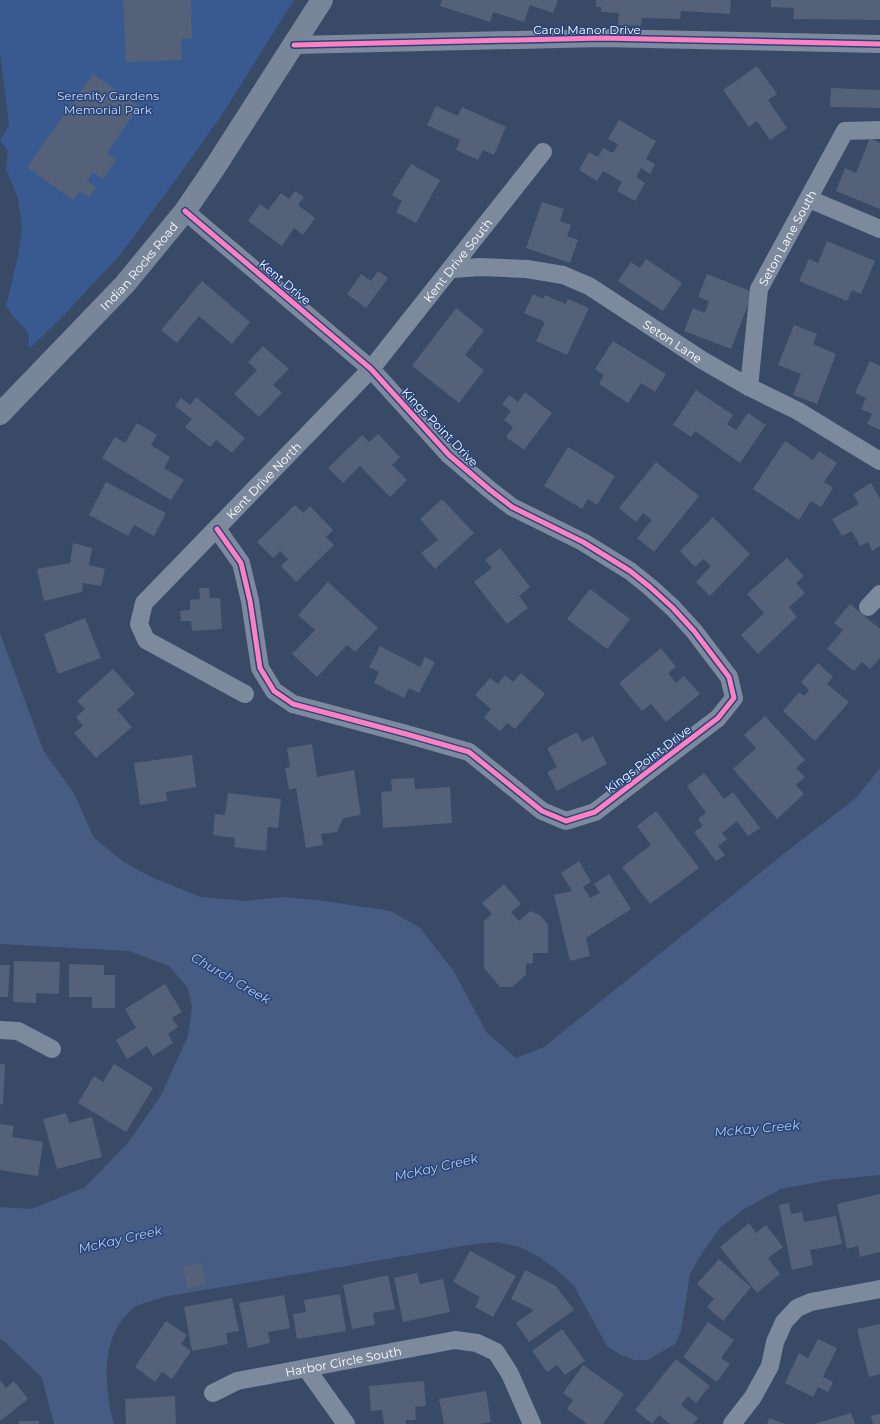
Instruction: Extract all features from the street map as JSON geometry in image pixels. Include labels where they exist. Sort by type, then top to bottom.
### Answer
[{"type":"street","name":"Indian Rocks Road","points":[[0,414],[125,284],[185,211],[322,0]]},
{"type":"street","name":"Carol Manor Drive","points":[[294,45],[602,38],[880,44]]},
{"type":"street","name":"Seton Lane South","points":[[749,387],[759,289],[845,131],[880,130]]},
{"type":"street","name":"Kent Drive South","points":[[372,369],[543,152]]},
{"type":"street","points":[[809,199],[880,229]]},
{"type":"street","name":"Kent Drive","points":[[185,211],[372,369]]},
{"type":"street","name":"Seton Lane","points":[[452,269],[480,267],[527,269],[563,275],[589,286],[702,360],[749,387],[798,411],[880,461]]},
{"type":"street","name":"Kings Point Drive","points":[[217,529],[241,562],[250,601],[260,668],[274,691],[293,704],[469,752],[542,811],[566,821],[595,812],[718,718],[734,698],[729,677],[694,631],[673,608],[630,570],[583,542],[512,507],[490,490],[449,455],[372,369]]},
{"type":"street","name":"Kent Drive North","points":[[245,694],[146,640],[140,624],[144,603],[372,369]]},
{"type":"street","points":[[868,607],[880,594]]},
{"type":"street","points":[[0,1030],[18,1031],[52,1049]]},
{"type":"street","points":[[732,1424],[752,1397],[770,1366],[775,1342],[784,1322],[797,1308],[811,1302],[880,1289]]},
{"type":"street","name":"Harbor Circle South","points":[[213,1393],[237,1381],[455,1340],[477,1343],[496,1352],[510,1374],[532,1424]]},
{"type":"street","points":[[306,1368],[346,1424]]},
{"type":"green space","name":"Serenity Gardens Memorial Park","points":[[0,0],[294,0],[221,116],[120,255],[61,318],[29,349],[28,332],[6,306],[18,256],[22,229],[18,198],[6,169],[8,151],[0,141],[9,125],[0,51]]},
{"type":"water","points":[[0,633],[44,752],[74,793],[94,838],[124,862],[151,877],[201,897],[245,901],[282,897],[317,900],[391,911],[420,928],[453,970],[487,1033],[516,1058],[544,1047],[786,852],[856,798],[880,768],[880,1175],[829,1180],[781,1189],[744,1209],[720,1228],[702,1253],[690,1274],[681,1331],[675,1344],[648,1360],[634,1360],[621,1355],[607,1346],[574,1286],[557,1270],[541,1258],[520,1247],[497,1242],[469,1245],[163,1297],[135,1307],[123,1318],[115,1331],[107,1361],[108,1393],[114,1424],[54,1424],[42,1378],[4,1341],[0,1339],[0,1207],[32,1209],[85,1187],[127,1144],[160,1097],[188,1036],[192,1007],[188,988],[169,966],[129,951],[0,944]]},
{"type":"building","points":[[123,0],[191,0],[192,38],[181,39],[182,60],[126,62]]},
{"type":"building","points":[[442,0],[558,0],[553,13],[530,5],[524,22],[493,12],[490,22],[440,6]]},
{"type":"building","points":[[596,0],[731,0],[730,14],[681,11],[680,19],[642,18],[641,26],[618,25],[619,13],[601,12],[601,7],[596,7]]},
{"type":"building","points":[[771,0],[880,0],[880,20],[793,19],[794,8],[771,7]]},
{"type":"building","points":[[757,66],[777,94],[768,100],[787,128],[770,140],[757,121],[749,127],[723,90]]},
{"type":"building","points":[[93,74],[139,106],[107,153],[116,160],[103,179],[93,172],[87,181],[96,188],[89,197],[80,191],[73,200],[27,167]]},
{"type":"building","points":[[831,88],[880,90],[880,108],[830,107]]},
{"type":"building","points":[[436,106],[458,116],[462,107],[506,127],[494,155],[483,150],[478,160],[456,150],[460,140],[427,125]]},
{"type":"building","points":[[619,120],[656,141],[646,159],[655,164],[650,174],[641,168],[636,177],[645,183],[635,201],[617,191],[622,182],[603,171],[597,181],[579,170],[589,152],[598,157],[603,148],[613,153],[618,144],[608,139]]},
{"type":"building","points":[[870,138],[880,143],[880,209],[836,191],[845,168],[856,173]]},
{"type":"building","points":[[411,164],[440,180],[416,223],[396,212],[402,201],[392,195]]},
{"type":"building","points":[[295,191],[304,197],[298,205],[315,218],[303,235],[294,228],[282,246],[248,221],[260,204],[268,210],[281,193],[289,199]]},
{"type":"building","points":[[542,202],[564,209],[560,221],[571,225],[567,236],[578,240],[570,263],[526,248]]},
{"type":"building","points":[[827,241],[875,261],[861,294],[852,290],[847,301],[799,281],[809,259],[818,263]]},
{"type":"building","points":[[646,259],[682,283],[663,311],[618,281],[631,262],[640,268]]},
{"type":"building","points":[[378,271],[388,278],[366,308],[347,294],[361,274],[371,281]]},
{"type":"building","points":[[707,274],[753,292],[731,349],[684,331],[693,308],[705,313],[709,301],[698,297]]},
{"type":"building","points":[[202,281],[250,322],[232,344],[199,316],[177,343],[161,330]]},
{"type":"building","points":[[533,294],[543,299],[545,295],[566,304],[568,299],[589,308],[567,355],[536,341],[545,322],[524,313]]},
{"type":"building","points":[[456,308],[484,330],[465,355],[484,370],[459,403],[412,366]]},
{"type":"building","points":[[794,325],[817,334],[813,344],[836,354],[817,404],[793,395],[801,374],[778,365]]},
{"type":"building","points":[[613,341],[666,374],[655,392],[641,383],[628,403],[599,384],[604,375],[595,369]]},
{"type":"building","points":[[263,346],[289,369],[273,385],[282,393],[259,417],[234,394],[257,370],[248,362]]},
{"type":"building","points":[[870,361],[880,366],[880,430],[867,424],[872,414],[861,409],[866,398],[855,393]]},
{"type":"building","points":[[696,390],[733,415],[727,424],[736,430],[748,413],[766,425],[740,463],[695,431],[691,437],[673,425]]},
{"type":"building","points":[[525,392],[552,413],[524,450],[506,437],[513,427],[504,420],[511,411],[502,404],[509,395],[518,402]]},
{"type":"building","points":[[196,397],[245,438],[232,453],[216,440],[210,447],[185,427],[192,419],[175,406],[181,398],[190,405]]},
{"type":"building","points":[[137,423],[157,435],[151,445],[170,457],[164,468],[184,480],[171,500],[102,458],[115,437],[125,443]]},
{"type":"building","points":[[378,434],[400,457],[392,465],[407,480],[390,497],[360,466],[343,483],[328,468],[362,435],[369,442]]},
{"type":"building","points":[[785,441],[813,460],[819,451],[837,463],[824,482],[833,488],[821,507],[811,501],[799,520],[753,489]]},
{"type":"building","points":[[568,447],[615,476],[597,505],[588,499],[582,509],[544,486]]},
{"type":"building","points":[[656,462],[699,496],[654,552],[637,538],[652,520],[643,513],[636,522],[619,508]]},
{"type":"building","points":[[106,482],[166,513],[154,536],[134,525],[128,536],[89,515]]},
{"type":"building","points":[[871,483],[880,499],[880,546],[872,551],[868,542],[860,546],[852,531],[842,536],[832,519],[859,504],[853,494]]},
{"type":"building","points":[[442,499],[474,533],[435,569],[421,553],[438,540],[420,519]]},
{"type":"building","points":[[295,505],[303,513],[310,506],[333,530],[326,537],[334,545],[296,582],[281,566],[288,559],[280,551],[273,558],[257,542]]},
{"type":"building","points":[[713,517],[750,554],[710,596],[696,582],[711,566],[703,559],[695,567],[680,551]]},
{"type":"building","points":[[73,543],[92,548],[89,565],[105,569],[101,586],[83,583],[82,592],[44,601],[37,569],[70,563]]},
{"type":"building","points":[[500,548],[530,587],[519,596],[528,608],[507,624],[474,582],[492,568],[485,560]]},
{"type":"building","points":[[787,558],[804,576],[796,583],[805,593],[789,607],[797,617],[758,654],[741,635],[764,613],[747,594]]},
{"type":"building","points":[[328,582],[378,628],[355,652],[347,645],[317,677],[292,654],[315,630],[298,615]]},
{"type":"building","points":[[199,588],[209,588],[210,598],[220,598],[222,629],[192,631],[191,621],[181,621],[180,611],[190,610],[190,600],[200,599]]},
{"type":"building","points":[[590,589],[630,619],[607,649],[567,619]]},
{"type":"building","points":[[850,604],[880,629],[880,658],[870,669],[862,662],[854,671],[827,649],[843,630],[834,623]]},
{"type":"building","points":[[85,618],[101,658],[58,674],[44,634]]},
{"type":"building","points":[[380,646],[420,667],[425,657],[435,662],[419,693],[409,688],[404,698],[374,683],[379,672],[369,667]]},
{"type":"building","points":[[661,648],[676,667],[668,673],[676,683],[684,676],[700,694],[666,722],[651,704],[642,711],[619,683]]},
{"type":"building","points":[[818,663],[833,677],[827,684],[849,702],[815,741],[783,711],[799,692],[804,696],[809,690],[801,682]]},
{"type":"building","points":[[113,669],[135,694],[117,710],[132,727],[96,758],[74,733],[83,726],[76,717],[85,709],[77,701]]},
{"type":"building","points":[[521,673],[545,694],[515,729],[507,723],[500,731],[484,718],[491,709],[475,695],[490,678],[498,684],[505,675],[513,682]]},
{"type":"building","points":[[765,716],[805,760],[796,768],[805,777],[796,785],[804,794],[777,819],[733,769],[756,748],[744,735]]},
{"type":"building","points":[[577,732],[582,742],[593,736],[607,764],[557,791],[547,772],[557,767],[547,748]]},
{"type":"building","points":[[312,744],[317,777],[354,770],[361,815],[343,818],[337,832],[321,834],[323,845],[306,848],[296,788],[289,790],[285,768],[290,767],[287,748]]},
{"type":"building","points":[[192,755],[196,787],[166,792],[167,801],[140,805],[134,763]]},
{"type":"building","points":[[704,773],[724,799],[733,792],[760,828],[748,836],[737,821],[722,833],[727,839],[718,846],[725,855],[716,861],[694,832],[703,826],[698,819],[706,813],[687,786]]},
{"type":"building","points":[[414,778],[415,789],[450,787],[452,823],[383,828],[381,792],[392,791],[391,779]]},
{"type":"building","points":[[228,793],[281,799],[278,828],[268,827],[266,851],[234,847],[235,838],[213,835],[215,814],[225,815]]},
{"type":"building","points":[[656,811],[699,868],[650,904],[622,867],[651,845],[637,826]]},
{"type":"building","points":[[579,861],[591,882],[583,887],[590,898],[600,893],[594,884],[609,874],[631,909],[586,938],[590,956],[570,961],[554,895],[572,891],[561,873]]},
{"type":"building","points":[[504,884],[521,904],[511,912],[519,921],[530,911],[540,915],[548,925],[548,953],[533,953],[533,963],[526,964],[526,975],[512,987],[500,987],[484,968],[484,921],[492,914],[482,903]]},
{"type":"building","points":[[14,961],[60,962],[59,994],[36,993],[36,1003],[13,1002]]},
{"type":"building","points":[[69,964],[104,965],[104,975],[115,975],[115,1008],[92,1008],[92,997],[69,997]]},
{"type":"building","points":[[0,965],[10,965],[8,997],[0,997]]},
{"type":"building","points":[[165,984],[182,1012],[172,1018],[178,1027],[168,1034],[173,1043],[153,1056],[147,1046],[127,1059],[116,1040],[136,1028],[125,1009]]},
{"type":"building","points":[[0,1064],[5,1064],[3,1105],[0,1104]]},
{"type":"building","points":[[114,1064],[153,1088],[126,1132],[78,1103],[94,1076],[103,1082]]},
{"type":"building","points":[[66,1113],[69,1123],[92,1117],[102,1157],[57,1169],[43,1119]]},
{"type":"building","points":[[0,1124],[14,1126],[12,1137],[43,1142],[38,1176],[0,1170]]},
{"type":"building","points":[[880,1194],[880,1252],[860,1257],[858,1246],[847,1249],[837,1204]]},
{"type":"building","points":[[789,1203],[791,1214],[802,1212],[804,1222],[836,1216],[842,1244],[810,1250],[813,1265],[792,1270],[779,1205]]},
{"type":"building","points":[[749,1223],[756,1233],[766,1225],[783,1247],[768,1258],[780,1274],[757,1293],[720,1247]]},
{"type":"building","points":[[470,1251],[516,1276],[493,1317],[475,1307],[480,1297],[453,1282]]},
{"type":"building","points":[[719,1259],[751,1287],[723,1321],[707,1307],[714,1299],[697,1284]]},
{"type":"building","points":[[202,1263],[206,1285],[187,1288],[183,1266]]},
{"type":"building","points":[[525,1270],[556,1286],[574,1310],[529,1342],[516,1323],[534,1310],[511,1299]]},
{"type":"building","points":[[417,1273],[420,1284],[443,1279],[450,1312],[403,1322],[394,1278]]},
{"type":"building","points":[[388,1275],[395,1309],[373,1313],[375,1325],[352,1329],[343,1285]]},
{"type":"building","points":[[340,1294],[346,1331],[297,1339],[293,1314],[306,1312],[304,1300]]},
{"type":"building","points":[[284,1295],[290,1328],[268,1332],[270,1343],[248,1348],[239,1303]]},
{"type":"building","points":[[232,1298],[239,1331],[226,1333],[228,1344],[192,1351],[184,1307]]},
{"type":"building","points":[[166,1321],[187,1335],[181,1344],[191,1351],[172,1379],[162,1372],[155,1382],[135,1367]]},
{"type":"building","points":[[708,1322],[734,1340],[721,1358],[730,1364],[717,1382],[683,1357]]},
{"type":"building","points":[[880,1324],[880,1374],[869,1377],[857,1329]]},
{"type":"building","points":[[562,1329],[585,1361],[565,1375],[557,1365],[547,1372],[532,1351]]},
{"type":"building","points":[[818,1339],[837,1348],[823,1377],[833,1382],[828,1392],[818,1387],[813,1397],[785,1383],[799,1353],[808,1358]]},
{"type":"building","points":[[676,1359],[710,1386],[696,1403],[688,1396],[681,1405],[698,1418],[693,1424],[670,1424],[659,1415],[652,1424],[635,1410]]},
{"type":"building","points":[[583,1365],[624,1394],[603,1424],[587,1424],[567,1409],[573,1400],[563,1393]]},
{"type":"building","points":[[0,1380],[6,1388],[14,1381],[28,1399],[0,1421]]},
{"type":"building","points":[[424,1381],[426,1406],[415,1407],[416,1420],[406,1420],[406,1424],[384,1424],[382,1410],[371,1411],[369,1386]]},
{"type":"building","points":[[486,1391],[491,1422],[479,1424],[444,1424],[439,1399]]},
{"type":"building","points":[[175,1396],[176,1424],[126,1424],[125,1399]]},
{"type":"building","points":[[851,1413],[855,1424],[814,1424]]},
{"type":"building","points":[[880,1414],[880,1424],[873,1424],[871,1416]]},
{"type":"building","points":[[769,1418],[785,1424],[767,1424]]},
{"type":"building","points":[[19,1421],[39,1421],[39,1424],[19,1424]]},
{"type":"cycle path","points":[[294,45],[602,38],[880,44]]},
{"type":"cycle path","points":[[185,211],[371,369],[449,455],[490,490],[512,507],[583,542],[630,571],[650,587],[673,608],[694,631],[729,677],[734,698],[718,718],[595,812],[566,821],[542,811],[469,752],[293,704],[274,691],[260,668],[250,601],[241,563],[217,529]]},
{"type":"water label","name":"Church Creek","points":[[231,978]]},
{"type":"water label","name":"McKay Creek","points":[[757,1128]]},
{"type":"water label","name":"McKay Creek","points":[[436,1167]]},
{"type":"water label","name":"McKay Creek","points":[[120,1239]]}]
